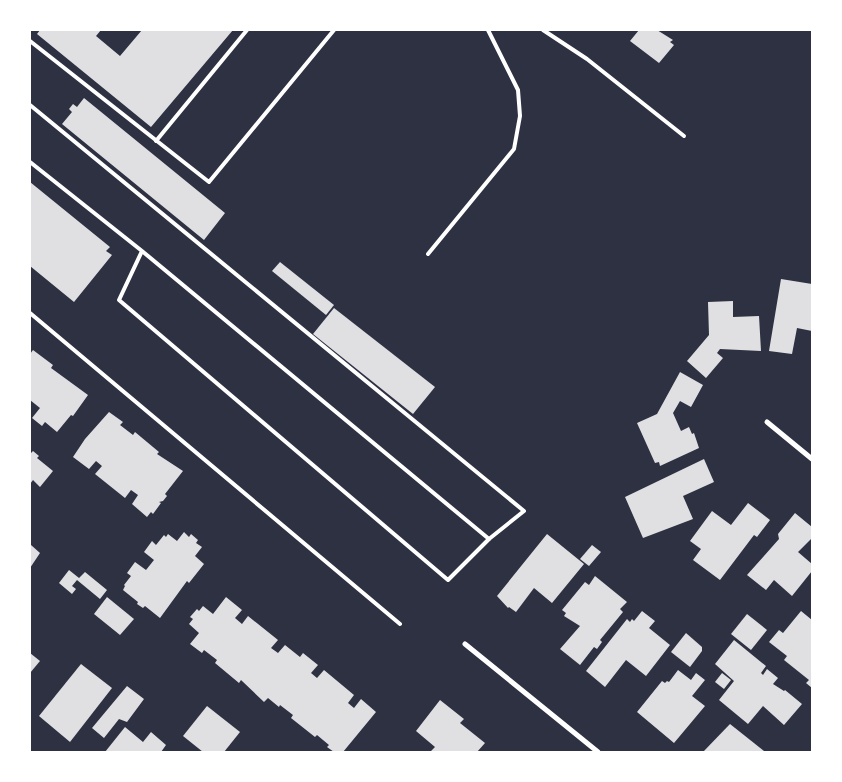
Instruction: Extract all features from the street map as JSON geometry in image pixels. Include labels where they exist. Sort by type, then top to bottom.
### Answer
[{"type":"street","points":[[767,422],[812,460]]},
{"type":"street","points":[[465,644],[598,752]]},
{"type":"lane","points":[[156,141],[247,30]]},
{"type":"lane","points":[[30,41],[209,182],[334,30]]},
{"type":"lane","points":[[428,254],[514,149],[520,116],[518,90],[488,30]]},
{"type":"lane","points":[[543,30],[587,59],[684,136]]},
{"type":"lane","points":[[30,105],[524,511],[490,539],[448,580],[119,300],[142,251]]},
{"type":"lane","points":[[30,162],[142,251],[490,539]]},
{"type":"lane","points":[[30,313],[400,624]]},
{"type":"building","points":[[40,30],[101,30],[96,36],[120,56],[142,30],[233,30],[151,127],[37,34]]},
{"type":"building","points":[[639,30],[657,30],[673,40],[670,42],[674,45],[659,63],[630,41]]},
{"type":"building","points":[[84,98],[225,213],[204,240],[62,124],[72,112],[69,109],[73,104],[77,107]]},
{"type":"building","points":[[30,182],[110,247],[106,251],[112,255],[74,302],[30,266]]},
{"type":"building","points":[[280,262],[334,305],[326,315],[272,271]]},
{"type":"building","points":[[781,279],[812,284],[812,331],[797,328],[792,354],[769,351]]},
{"type":"building","points":[[733,301],[733,317],[759,316],[761,351],[720,349],[717,353],[723,358],[706,378],[687,361],[709,335],[708,302]]},
{"type":"building","points":[[334,308],[435,387],[413,414],[313,334]]},
{"type":"building","points":[[33,350],[53,365],[51,368],[88,395],[73,416],[71,415],[57,432],[45,422],[42,426],[32,418],[40,408],[30,400],[30,354]]},
{"type":"building","points":[[680,372],[703,385],[691,407],[680,401],[673,413],[681,431],[689,427],[692,434],[694,433],[699,448],[660,466],[659,462],[655,463],[637,423],[657,414]]},
{"type":"building","points":[[109,412],[123,422],[120,425],[133,435],[135,432],[159,452],[157,454],[183,471],[165,494],[167,496],[163,501],[159,502],[161,503],[153,514],[151,512],[147,517],[132,504],[138,495],[131,490],[125,498],[95,474],[102,466],[96,461],[89,469],[73,457],[85,439]]},
{"type":"building","points":[[33,451],[39,456],[37,458],[53,471],[40,487],[33,480],[30,484],[30,454]]},
{"type":"building","points":[[704,459],[714,482],[683,496],[693,519],[643,538],[625,497]]},
{"type":"building","points":[[748,503],[770,520],[757,537],[754,535],[720,580],[693,560],[701,549],[690,541],[712,511],[731,525]]},
{"type":"building","points":[[795,513],[812,527],[812,538],[798,552],[812,564],[812,571],[792,596],[774,580],[766,590],[747,575],[779,539],[778,534]]},
{"type":"building","points":[[184,532],[189,537],[191,534],[198,540],[196,543],[202,547],[195,556],[204,564],[189,583],[187,581],[160,618],[145,606],[143,608],[137,604],[138,602],[123,590],[124,585],[131,576],[127,573],[135,562],[146,570],[154,560],[144,552],[152,541],[156,545],[164,535],[166,537],[168,534],[177,541]]},
{"type":"building","points":[[547,534],[584,564],[552,603],[534,588],[516,612],[508,608],[497,596]]},
{"type":"building","points":[[31,545],[40,553],[30,568],[30,547]]},
{"type":"building","points":[[592,545],[601,552],[589,566],[580,559]]},
{"type":"building","points":[[69,570],[79,578],[85,572],[107,590],[100,599],[77,580],[72,586],[76,589],[72,594],[59,583]]},
{"type":"building","points":[[595,576],[627,602],[620,609],[623,612],[600,640],[602,642],[597,649],[594,647],[580,665],[560,649],[580,626],[564,616],[566,613],[562,610],[585,582],[589,585]]},
{"type":"building","points":[[107,597],[134,619],[120,635],[94,614]]},
{"type":"building","points":[[226,597],[242,610],[235,618],[242,624],[248,616],[278,640],[271,648],[278,653],[285,645],[300,657],[303,653],[318,665],[311,673],[317,678],[324,670],[354,695],[348,703],[354,708],[361,699],[376,712],[343,752],[334,752],[317,735],[315,737],[291,718],[293,715],[280,705],[279,707],[268,698],[264,702],[241,680],[239,683],[215,663],[217,660],[204,650],[202,653],[190,644],[199,633],[189,624],[193,619],[190,617],[197,609],[199,611],[203,606],[213,614]]},
{"type":"building","points":[[642,611],[655,621],[649,628],[670,645],[646,676],[626,660],[605,687],[586,671],[627,619],[630,622],[632,619],[634,621]]},
{"type":"building","points":[[801,611],[812,620],[812,688],[806,683],[809,680],[784,660],[787,656],[769,642],[779,630],[783,633]]},
{"type":"building","points":[[747,614],[767,630],[751,650],[731,634]]},
{"type":"building","points":[[686,633],[702,647],[702,651],[690,667],[671,652]]},
{"type":"building","points":[[734,640],[766,666],[761,673],[763,675],[767,669],[778,678],[773,684],[785,690],[802,704],[784,725],[763,706],[748,724],[719,700],[734,681],[715,664]]},
{"type":"building","points":[[30,653],[40,661],[30,673]]},
{"type":"building","points":[[81,664],[112,688],[70,742],[39,716]]},
{"type":"building","points":[[678,670],[691,680],[696,673],[705,680],[692,696],[705,706],[674,743],[637,712],[662,681],[665,683],[669,682]]},
{"type":"building","points":[[722,673],[731,680],[724,689],[715,682]]},
{"type":"building","points":[[127,686],[144,699],[127,722],[119,719],[104,738],[92,728]]},
{"type":"building","points":[[440,700],[464,719],[460,723],[485,743],[477,752],[430,752],[435,747],[416,731]]},
{"type":"building","points":[[207,706],[240,732],[224,752],[203,752],[183,736]]},
{"type":"building","points":[[730,724],[764,751],[703,752]]},
{"type":"building","points":[[125,727],[143,742],[151,732],[166,745],[161,752],[105,752]]}]
